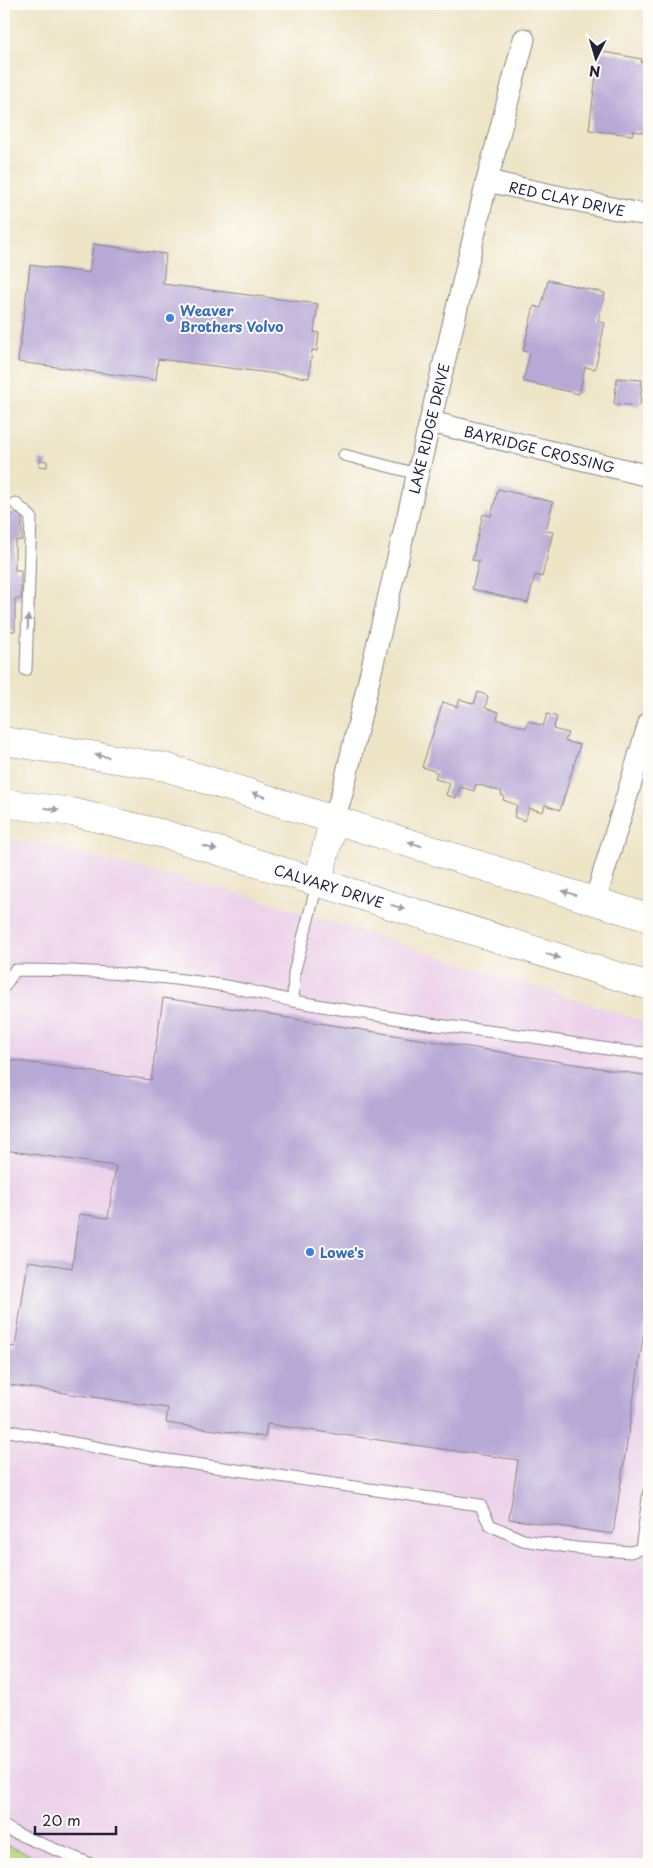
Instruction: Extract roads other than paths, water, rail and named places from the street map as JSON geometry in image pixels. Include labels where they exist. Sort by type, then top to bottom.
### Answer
[{"type":"street","name":"LAKE RIDGE DRIVE","points":[[334,818],[342,794],[487,181],[524,39]]},
{"type":"street","name":"RED CLAY DRIVE","points":[[487,181],[635,213],[649,214]]},
{"type":"street","name":"BAYRIDGE CROSSING","points":[[431,422],[649,476]]},
{"type":"street","points":[[595,901],[649,723]]},
{"type":"street","points":[[4,741],[66,749],[165,767],[334,818],[649,918]]},
{"type":"street","name":"CALVARY DRIVE","points":[[4,802],[72,812],[164,834],[649,986]]},
{"type":"street","points":[[318,881],[334,818]]},
{"type":"lane","points":[[344,455],[418,474]]},
{"type":"lane","points":[[15,503],[31,517],[26,670]]},
{"type":"lane","points":[[293,1001],[294,973],[318,881]]},
{"type":"lane","points":[[4,987],[15,970],[57,970],[152,978],[226,986],[293,1001],[429,1024],[527,1036],[620,1051],[649,1053]]},
{"type":"lane","points":[[4,1430],[153,1458],[480,1505],[490,1525],[523,1540],[576,1548],[630,1552],[645,1548],[649,1491]]},
{"type":"lane","points":[[4,1826],[15,1833],[91,1864]]},
{"type":"place","name":"Weaver Brothers Volvo","points":[[170,318]]},
{"type":"place","name":"Lowe's","points":[[310,1252]]}]
